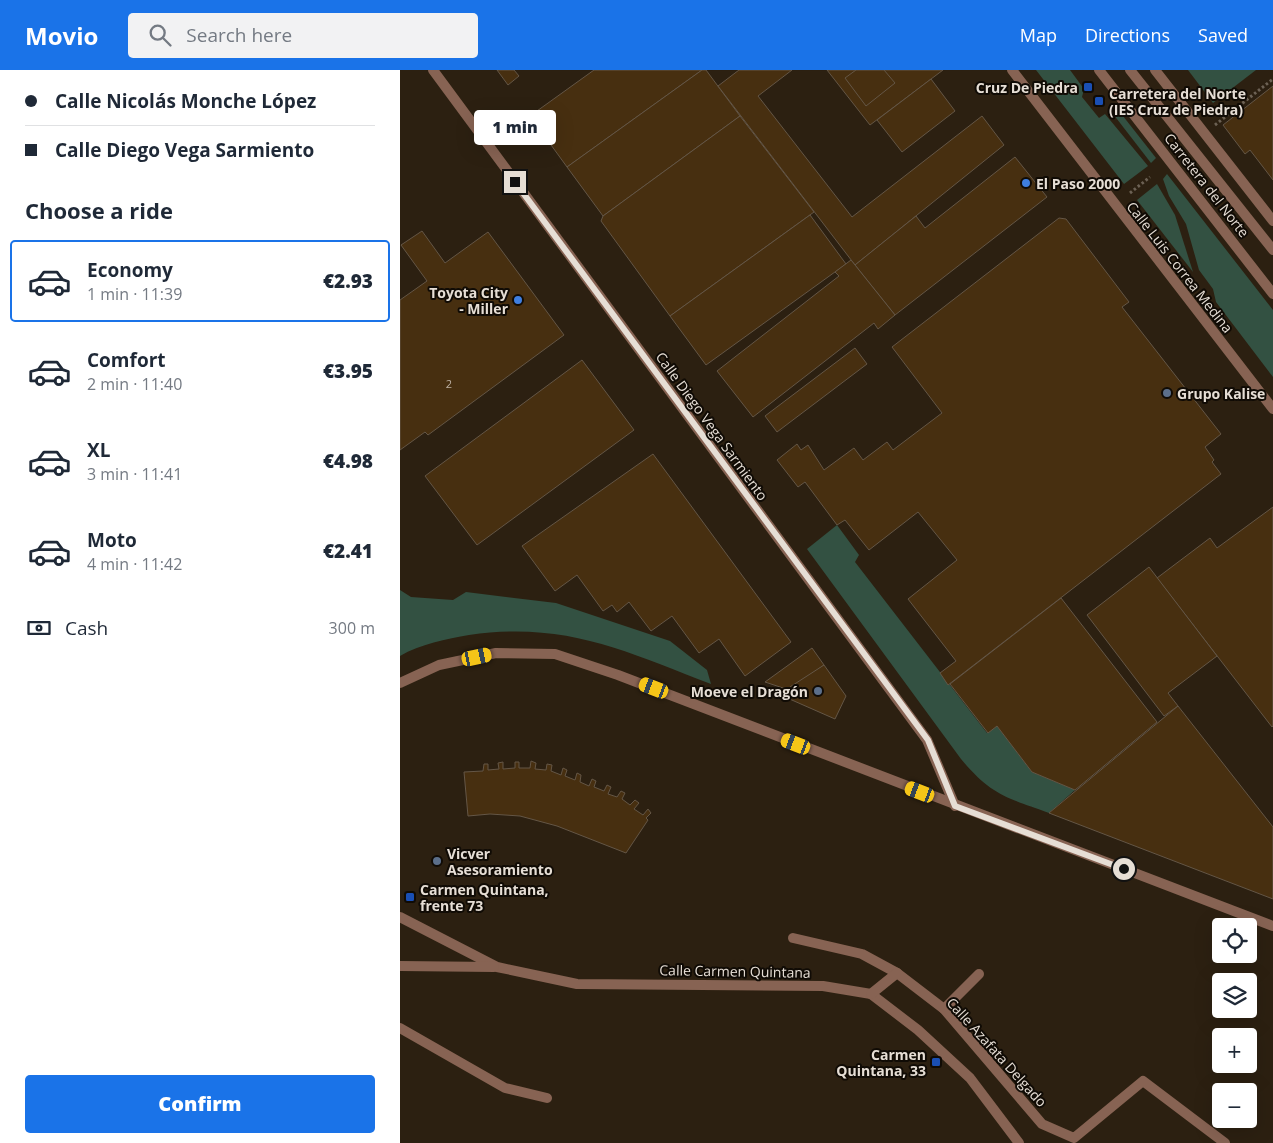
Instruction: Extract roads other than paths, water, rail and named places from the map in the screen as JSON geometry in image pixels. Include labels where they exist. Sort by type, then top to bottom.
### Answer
[{"type":"street","name":"Calle Diego Vega Sarmiento","points":[[433,70],[928,740],[955,806]]},
{"type":"street","name":"Calle Luis Correa Medina","points":[[1012,70],[1273,409]]},
{"type":"street","name":"Carretera del Norte","points":[[1099,70],[1273,294]]},
{"type":"street","name":"Carretera del Norte","points":[[1130,70],[1273,250]]},
{"type":"street","points":[[1155,70],[1273,221]]},
{"type":"street","points":[[400,683],[438,665],[496,653],[555,654],[618,674],[955,806],[1273,926]]},
{"type":"street","name":"Calle Carmen Quintana","points":[[400,917],[497,967],[577,984],[823,986],[870,994],[918,1030],[970,1078],[1018,1143]]},
{"type":"street","name":"Calle Azafata Delgado","points":[[793,938],[862,954],[897,973],[944,1009],[1042,1124],[1076,1141],[1143,1081],[1224,1143]]},
{"type":"street","points":[[400,966],[497,967]]},
{"type":"street","points":[[870,994],[897,973]]},
{"type":"street","points":[[944,1009],[979,974]]},
{"type":"street","points":[[400,1028],[505,1088],[547,1098]]},
{"type":"place","name":"Cruz De Piedra","points":[[1088,87]]},
{"type":"place","name":"Carretera del Norte (IES Cruz de Piedra)","points":[[1099,101]]},
{"type":"place","name":"El Paso 2000","points":[[1026,183]]},
{"type":"place","name":"Toyota City - Miller","points":[[518,300]]},
{"type":"place","name":"Grupo Kalise","points":[[1167,393]]},
{"type":"place","name":"Moeve el Dragón","points":[[818,691]]},
{"type":"place","name":"Vicver Asesoramiento","points":[[437,861]]},
{"type":"place","name":"Carmen Quintana, frente 73","points":[[410,897]]},
{"type":"place","name":"Carmen Quintana, 33","points":[[936,1062]]}]
